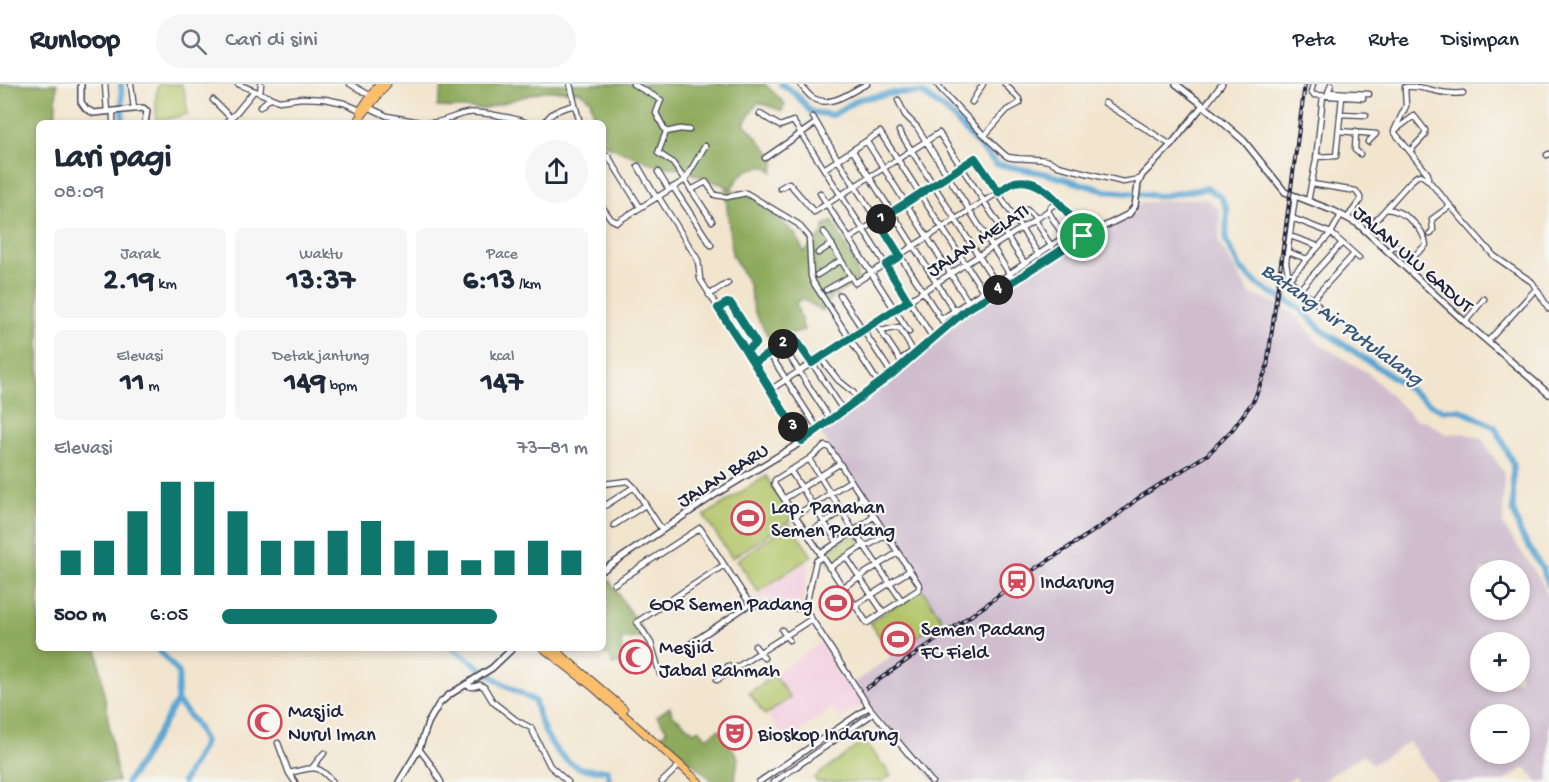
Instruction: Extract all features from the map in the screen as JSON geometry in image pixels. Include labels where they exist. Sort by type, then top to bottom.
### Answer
[{"type":"highway","points":[[354,120],[379,84]]},
{"type":"highway","points":[[358,120],[387,84]]},
{"type":"highway","points":[[547,651],[593,687],[699,782]]},
{"type":"highway","points":[[558,651],[593,680],[705,782]]},
{"type":"street","points":[[81,84],[80,100],[84,107],[94,113],[143,108],[147,111],[146,120]]},
{"type":"street","points":[[105,84],[113,120]]},
{"type":"street","points":[[132,84],[133,109]]},
{"type":"street","points":[[238,84],[284,102],[302,98],[325,99],[360,110]]},
{"type":"street","points":[[229,120],[257,92],[261,84]]},
{"type":"street","points":[[350,84],[371,96]]},
{"type":"street","points":[[570,84],[579,120]]},
{"type":"street","points":[[633,84],[661,100],[656,112],[666,132],[658,153],[675,165],[712,221]]},
{"type":"street","points":[[800,84],[815,99],[826,101],[837,100],[867,84]]},
{"type":"street","points":[[847,84],[854,90]]},
{"type":"street","points":[[937,84],[946,98],[958,107],[996,149],[1009,157],[1053,161],[1058,166],[1123,182],[1139,181],[1172,146],[1222,84]]},
{"type":"street","points":[[972,102],[983,84]]},
{"type":"street","points":[[985,135],[1007,110],[1020,103],[1020,100],[1005,84]]},
{"type":"street","name":"JALAN ULU GADUT","points":[[1176,84],[1204,105],[1244,141],[1285,192],[1344,216],[1366,231],[1465,322],[1549,394]]},
{"type":"street","points":[[1313,84],[1312,94],[1363,98]]},
{"type":"street","points":[[1308,201],[1326,95],[1331,84]]},
{"type":"street","points":[[1394,131],[1406,106],[1405,87],[1424,88],[1449,95],[1462,93]]},
{"type":"street","points":[[1326,95],[1369,94]]},
{"type":"street","points":[[1316,157],[1336,156],[1342,97]]},
{"type":"street","points":[[260,107],[270,98]]},
{"type":"street","points":[[213,99],[231,118]]},
{"type":"street","points":[[898,100],[905,115],[915,124],[1014,281]]},
{"type":"street","points":[[1105,104],[1172,146]]},
{"type":"street","points":[[546,120],[554,113],[575,105]]},
{"type":"street","points":[[368,107],[387,116],[409,120]]},
{"type":"street","points":[[449,120],[472,112],[497,117],[513,117],[520,120]]},
{"type":"street","points":[[760,114],[782,126],[792,121],[933,338]]},
{"type":"street","points":[[1340,114],[1366,115]]},
{"type":"street","points":[[813,117],[838,160],[900,256],[924,291],[942,320],[1064,237],[1081,233],[1059,202],[1044,190],[1022,181],[1010,184],[999,193],[956,219],[914,246],[900,256],[886,265],[855,283],[824,232]]},
{"type":"street","points":[[1394,131],[1409,118],[1416,117],[1425,130],[1425,135],[1410,151]]},
{"type":"street","points":[[765,158],[816,123]]},
{"type":"street","points":[[666,132],[688,130]]},
{"type":"street","points":[[899,131],[996,282]]},
{"type":"street","points":[[1339,131],[1376,133],[1376,136],[1368,142]]},
{"type":"street","points":[[1356,131],[1354,150],[1360,154]]},
{"type":"street","points":[[1394,131],[1428,174],[1428,180]]},
{"type":"street","points":[[824,169],[880,132],[983,291]]},
{"type":"street","points":[[780,188],[789,183],[813,212],[938,133],[1025,263]]},
{"type":"street","points":[[867,142],[970,303]]},
{"type":"street","points":[[606,212],[617,222],[685,180],[705,146]]},
{"type":"street","points":[[853,151],[954,310]]},
{"type":"street","points":[[606,157],[608,156],[640,207]]},
{"type":"street","points":[[849,239],[973,159],[978,160],[1038,254]]},
{"type":"street","points":[[638,166],[698,260],[698,276],[709,295],[802,441]]},
{"type":"street","points":[[658,172],[711,245]]},
{"type":"street","points":[[1366,231],[1417,176],[1421,175],[1428,180],[1494,256],[1526,277],[1549,309]]},
{"type":"street","name":"JALAN BARU","points":[[606,568],[718,492],[802,441],[892,374],[970,303],[1014,281],[1081,233],[1129,214],[1135,206],[1139,181]]},
{"type":"street","points":[[691,190],[706,182],[715,195],[722,197],[746,193],[798,224],[809,237],[813,282],[879,384]]},
{"type":"street","points":[[1289,279],[1359,201],[1356,191],[1312,184]]},
{"type":"street","points":[[820,193],[909,332]]},
{"type":"street","points":[[1295,196],[1286,262],[1289,279],[1318,305]]},
{"type":"street","name":"JALAN MELATI","points":[[770,390],[1059,202]]},
{"type":"street","points":[[1430,234],[1433,230],[1432,219],[1450,206]]},
{"type":"street","points":[[1027,209],[1052,246]]},
{"type":"street","points":[[1385,209],[1398,211],[1406,216],[1423,235],[1426,242],[1426,245],[1412,258],[1397,246],[1392,247],[1388,252]]},
{"type":"street","points":[[1048,211],[1064,237]]},
{"type":"street","points":[[1292,219],[1331,233],[1359,258]]},
{"type":"street","points":[[1290,236],[1318,246]]},
{"type":"street","points":[[1300,289],[1342,243]]},
{"type":"street","points":[[818,253],[832,244]]},
{"type":"street","points":[[1288,252],[1307,259]]},
{"type":"street","points":[[1312,300],[1354,254]]},
{"type":"street","points":[[817,275],[841,260]]},
{"type":"street","points":[[826,290],[851,276]]},
{"type":"street","points":[[709,295],[728,282]]},
{"type":"street","points":[[1488,341],[1536,289]]},
{"type":"street","points":[[840,295],[892,374]]},
{"type":"street","points":[[1465,322],[1484,299]]},
{"type":"street","points":[[718,308],[727,303],[731,304],[756,343],[746,351]]},
{"type":"street","points":[[875,322],[900,360],[913,351],[898,327],[881,331]]},
{"type":"street","points":[[754,363],[795,337],[843,410]]},
{"type":"street","points":[[782,345],[830,419]]},
{"type":"street","points":[[769,353],[818,429]]},
{"type":"street","points":[[820,357],[858,400]]},
{"type":"street","points":[[827,446],[919,588],[866,623],[774,482],[809,459],[827,446]]},
{"type":"street","points":[[809,459],[854,531],[902,601]]},
{"type":"street","points":[[784,499],[839,464]]},
{"type":"street","points":[[790,470],[837,542]]},
{"type":"street","points":[[795,516],[850,481]]},
{"type":"street","points":[[606,484],[628,482],[634,486],[662,530]]},
{"type":"street","points":[[606,505],[634,486]]},
{"type":"street","points":[[807,534],[861,499]]},
{"type":"street","points":[[614,525],[645,505]]},
{"type":"street","points":[[873,517],[837,542],[816,561],[805,609],[810,620],[869,707],[932,782]]},
{"type":"street","points":[[614,584],[700,528],[750,604]]},
{"type":"street","points":[[829,568],[864,545],[869,545],[885,535]]},
{"type":"street","points":[[842,588],[897,553]]},
{"type":"street","points":[[846,556],[883,612]]},
{"type":"street","points":[[660,674],[651,643],[637,622],[724,565]]},
{"type":"street","points":[[854,606],[909,571]]},
{"type":"street","points":[[684,648],[750,604],[805,609]]},
{"type":"street","points":[[717,680],[760,652],[788,638],[810,620]]},
{"type":"street","points":[[782,630],[788,638]]},
{"type":"street","points":[[755,646],[764,658]]},
{"type":"street","points":[[399,782],[419,749],[428,723],[439,704],[492,668],[510,651]]},
{"type":"street","points":[[468,684],[472,687],[480,685],[484,687],[492,702],[531,728],[550,766],[568,782]]},
{"type":"street","points":[[759,782],[869,707]]},
{"type":"street","points":[[774,782],[874,713]]},
{"type":"street","points":[[278,743],[295,782]]},
{"type":"street","points":[[419,749],[441,782]]},
{"type":"street","points":[[312,768],[324,753]]},
{"type":"street","points":[[795,757],[801,764]]},
{"type":"street","points":[[662,782],[680,765]]},
{"type":"street","points":[[289,772],[320,768],[333,782]]},
{"type":"street","points":[[781,777],[787,782]]},
{"type":"shaded area","points":[[1204,198],[1220,210],[1219,243],[1250,294],[1278,304],[1298,318],[1319,344],[1368,373],[1415,419],[1426,421],[1446,434],[1463,433],[1481,438],[1504,473],[1503,525],[1527,560],[1470,560],[1470,620],[1530,620],[1530,564],[1549,597],[1549,782],[1537,782],[1525,767],[1503,782],[1438,782],[1409,742],[1372,765],[1364,754],[1320,782],[1298,782],[1295,777],[1287,782],[934,782],[853,684],[942,619],[820,432],[917,361],[968,313],[1083,238],[1134,214],[1140,203]]},
{"type":"shaded area","points":[[810,560],[802,604],[754,597]]},
{"type":"shaded area","points":[[822,642],[863,705],[840,719],[832,708],[786,741],[768,714],[791,699],[775,674]]},
{"type":"green space","points":[[0,84],[57,84],[55,120],[36,120],[36,651],[97,651],[118,782],[0,782]]},
{"type":"green space","points":[[159,84],[181,84],[188,114],[156,120],[156,95]]},
{"type":"green space","points":[[443,84],[765,84],[785,104],[782,111],[758,102],[744,123],[775,158],[773,172],[767,167],[750,169],[742,174],[732,188],[677,168],[658,166],[606,145],[606,120],[595,120],[590,100],[579,91],[543,91],[483,109],[437,107]]},
{"type":"green space","points":[[725,188],[758,198],[795,234],[804,252],[821,236],[824,226],[833,221],[856,266],[858,282],[832,296],[823,311],[802,299],[796,303],[804,330],[793,333],[776,345],[773,340],[771,341],[754,311],[749,284],[732,255]]},
{"type":"green space","name":"Lap. Panahan Semen Padang","points":[[766,476],[792,519],[732,558],[704,516]]},
{"type":"green space","points":[[790,524],[812,556],[758,592],[737,560]]},
{"type":"green space","points":[[855,533],[862,545],[831,566],[822,554]]},
{"type":"green space","points":[[609,580],[646,636],[621,640],[623,662],[612,665],[610,658],[601,651],[606,651],[606,582]]},
{"type":"green space","name":"Semen Padang FC Field","points":[[922,589],[942,619],[891,655],[870,622]]},
{"type":"green space","points":[[775,675],[790,698],[765,715],[749,693]]},
{"type":"green space","points":[[670,707],[672,714],[694,732],[699,729],[707,738],[719,729],[738,757],[735,782],[714,782],[661,736],[667,730],[657,716]]},
{"type":"green space","points":[[864,741],[891,775],[882,782],[817,782],[814,778]]},
{"type":"waterway","points":[[121,84],[123,120]]},
{"type":"waterway","name":"Batang Air Putulalang","points":[[781,84],[795,93],[811,112],[833,115],[859,99],[895,93],[922,93],[948,112],[996,164],[1047,174],[1106,191],[1162,196],[1207,188],[1221,197],[1227,210],[1226,241],[1240,268],[1261,287],[1298,307],[1322,330],[1428,403],[1443,410],[1460,410],[1495,427],[1513,464],[1513,510],[1521,534],[1542,568],[1549,585]]},
{"type":"waterway","points":[[127,782],[177,701],[179,673],[160,651]]},
{"type":"waterway","points":[[456,651],[502,683],[535,701],[544,730],[561,756],[581,768],[607,770],[610,782]]},
{"type":"waterway","points":[[177,701],[195,723],[205,742],[183,782]]},
{"type":"railway","points":[[867,688],[1017,581],[1115,517],[1137,499],[1208,454],[1232,430],[1254,400],[1267,367],[1305,84]]},
{"type":"place","name":"Lap. Panahan Semen Padang","points":[[748,518]]},
{"type":"place","name":"Indarung","points":[[1017,581]]},
{"type":"place","name":"GOR Semen Padang","points":[[836,603]]},
{"type":"place","name":"Semen Padang FC Field","points":[[898,639]]},
{"type":"place","name":"Mesjid Jabal Rahmah","points":[[636,657]]},
{"type":"place","name":"Masjid Nurul Iman","points":[[265,722]]},
{"type":"place","name":"Bioskop Indarung","points":[[735,733]]},
{"type":"route","points":[[1083,236],[967,309],[892,374],[802,441],[746,351],[755,346],[756,343],[729,302],[718,308],[754,363],[794,337],[812,363],[908,301],[886,265],[900,256],[878,221],[975,158],[999,193],[1010,184],[1022,181],[1031,183],[1053,196],[1083,236]]}]
